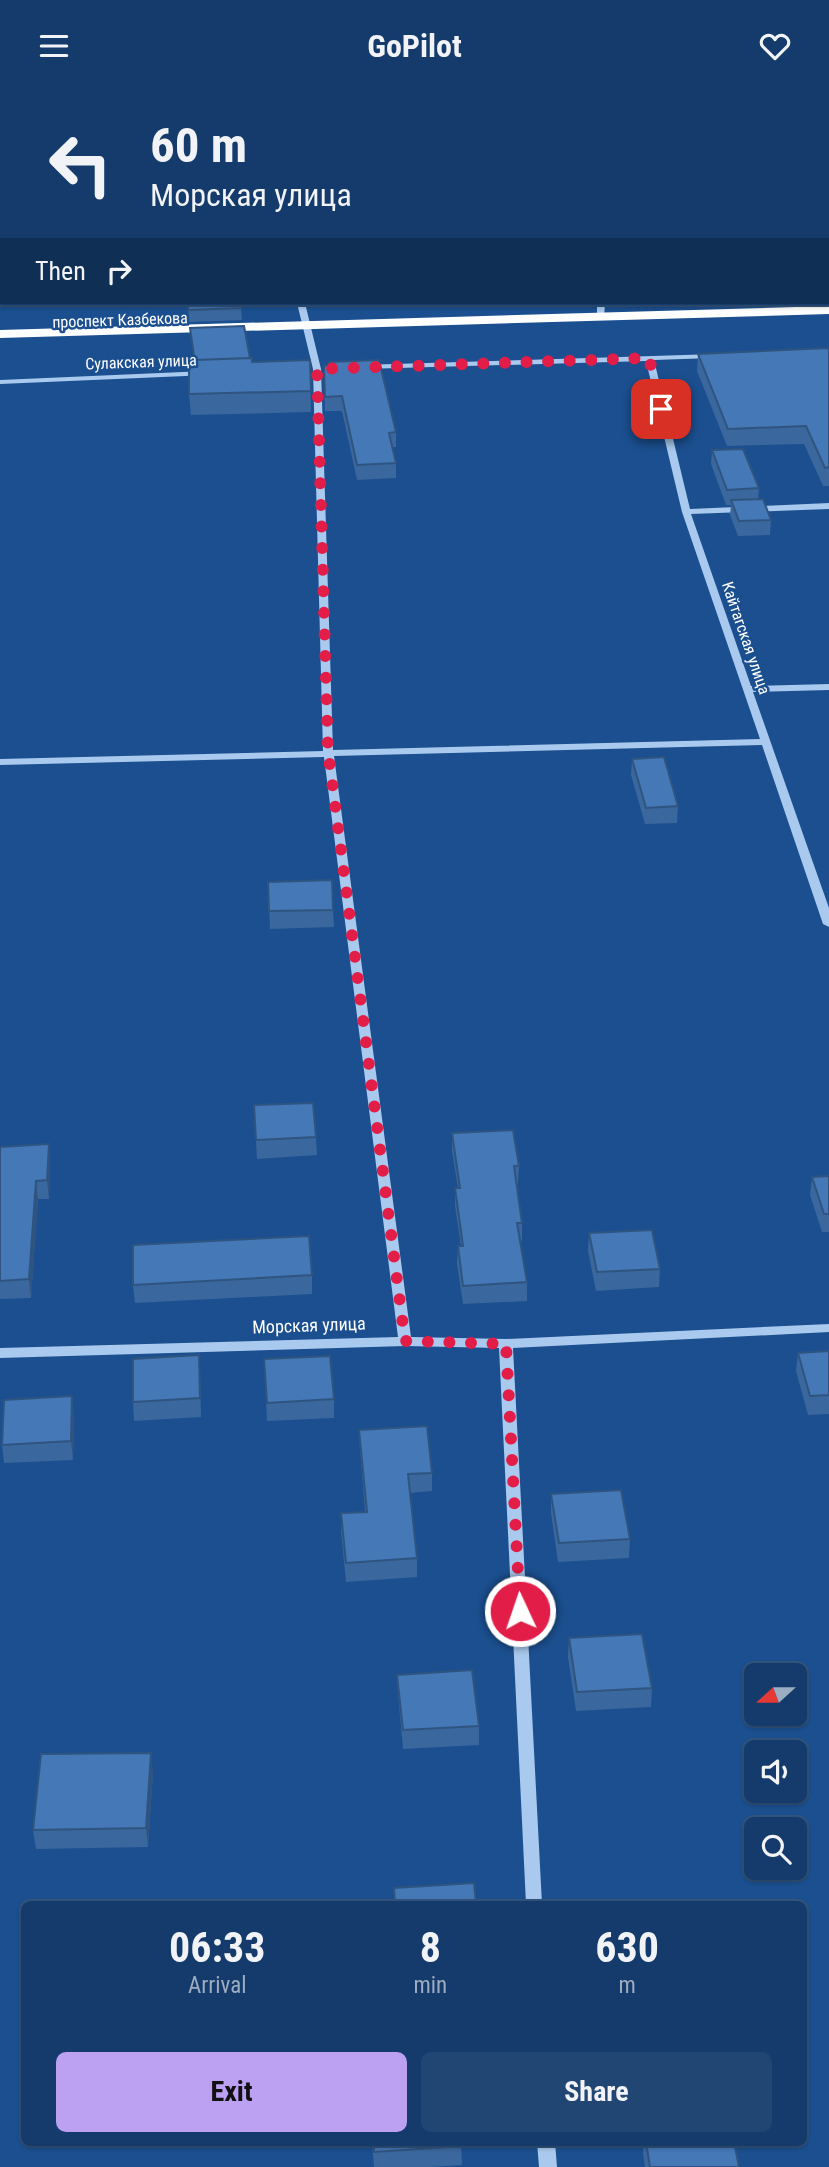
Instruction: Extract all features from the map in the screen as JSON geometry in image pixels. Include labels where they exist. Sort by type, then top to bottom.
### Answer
[{"type":"highway","name":"проспект Казбекова","points":[[0,341],[306,329],[601,310],[829,310]]},
{"type":"highway","name":"проспект Казбекова","points":[[0,334],[829,319]]},
{"type":"street","points":[[301,305],[317,369],[328,751],[405,1341]]},
{"type":"street","points":[[358,367],[718,356]]},
{"type":"street","name":"Кайтагская улица","points":[[649,358],[686,512],[828,919]]},
{"type":"street","points":[[303,369],[330,368]]},
{"type":"street","name":"Сулакская улица","points":[[0,381],[220,373]]},
{"type":"street","points":[[686,512],[829,506]]},
{"type":"street","points":[[747,689],[829,687]]},
{"type":"street","points":[[0,762],[766,741]]},
{"type":"street","name":"Морская улица","points":[[0,1353],[405,1341],[506,1344],[829,1328]]},
{"type":"street","points":[[506,1344],[534,1901]]},
{"type":"street","points":[[546,2146],[548,2167]]},
{"type":"building","points":[[188,305],[240,305],[241,308],[188,310]]},
{"type":"building","points":[[244,326],[250,358],[196,360],[195,363],[190,328]]},
{"type":"building","points":[[829,348],[829,467],[825,468],[806,426],[728,429],[698,354]]},
{"type":"building","points":[[252,358],[252,362],[310,360],[311,391],[189,394],[189,363],[197,363],[196,360]]},
{"type":"building","points":[[379,360],[396,432],[389,433],[396,463],[357,465],[342,396],[325,397],[324,366],[329,365],[329,362]]},
{"type":"building","points":[[743,449],[759,488],[727,490],[712,450]]},
{"type":"building","points":[[763,499],[771,520],[739,521],[731,500]]},
{"type":"building","points":[[664,757],[678,806],[646,808],[632,759]]},
{"type":"building","points":[[332,880],[333,910],[269,911],[268,882]]},
{"type":"building","points":[[313,1103],[316,1137],[256,1140],[254,1105]]},
{"type":"building","points":[[513,1130],[519,1166],[514,1166],[522,1223],[517,1223],[527,1282],[463,1286],[458,1246],[463,1246],[455,1188],[460,1188],[452,1133]]},
{"type":"building","points":[[49,1144],[47,1180],[36,1181],[29,1279],[0,1281],[0,1147]]},
{"type":"building","points":[[829,1176],[829,1214],[824,1214],[812,1177]]},
{"type":"building","points":[[652,1230],[660,1269],[597,1272],[589,1233]]},
{"type":"building","points":[[309,1236],[312,1275],[133,1285],[133,1245]]},
{"type":"building","points":[[829,1351],[829,1395],[810,1396],[798,1353]]},
{"type":"building","points":[[199,1355],[200,1398],[133,1402],[133,1359]]},
{"type":"building","points":[[330,1356],[334,1399],[267,1403],[264,1359]]},
{"type":"building","points":[[72,1396],[71,1441],[2,1445],[4,1400]]},
{"type":"building","points":[[427,1426],[432,1473],[408,1474],[417,1558],[346,1563],[341,1513],[367,1512],[359,1430]]},
{"type":"building","points":[[621,1490],[630,1539],[559,1543],[551,1494]]},
{"type":"building","points":[[642,1634],[652,1688],[577,1692],[569,1638]]},
{"type":"building","points":[[472,1670],[479,1726],[403,1730],[397,1675]]},
{"type":"building","points":[[151,1753],[146,1828],[33,1830],[41,1754]]},
{"type":"building","points":[[474,1883],[476,1901],[395,1901],[394,1888]]},
{"type":"building","points":[[374,2146],[462,2146],[374,2152]]},
{"type":"building","points":[[647,2146],[735,2146],[739,2167],[650,2167]]},
{"type":"route","points":[[520,1611],[506,1344],[405,1341],[328,751],[317,369],[649,358],[661,409]]}]
